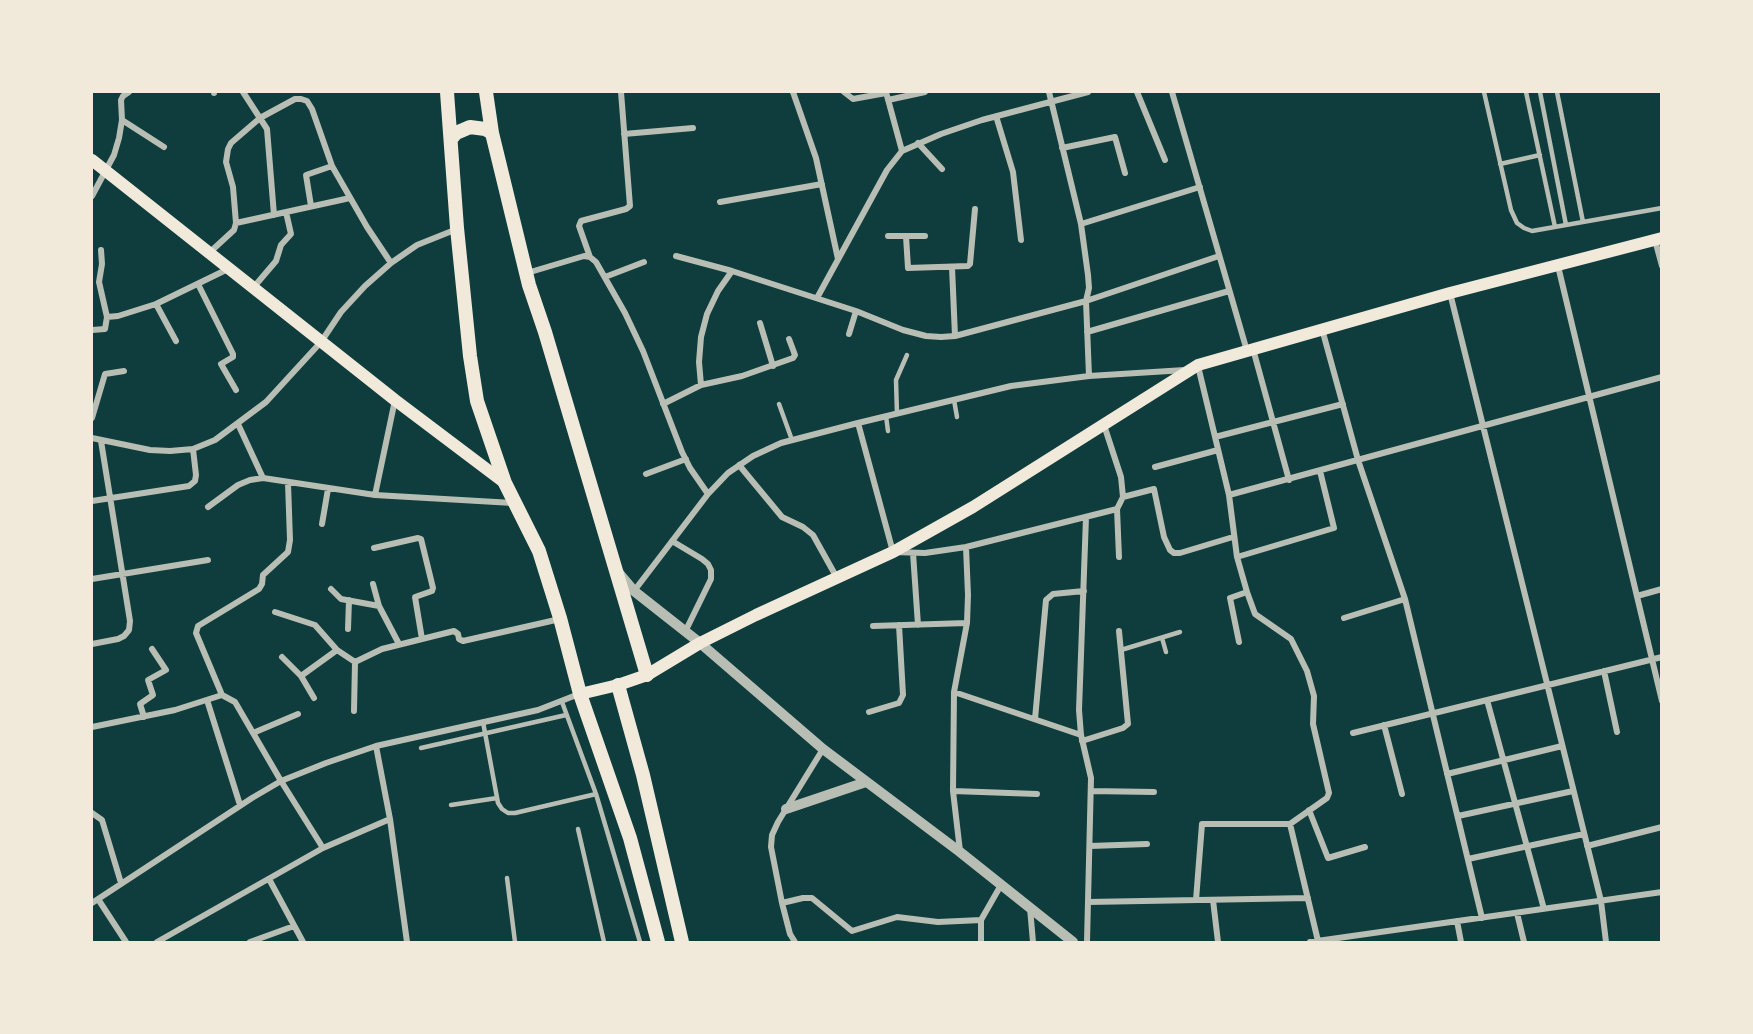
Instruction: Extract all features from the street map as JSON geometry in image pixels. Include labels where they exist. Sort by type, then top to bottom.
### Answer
[{"type":"main road","points":[[447,92],[457,228],[477,401],[505,483],[539,551],[580,694],[630,838],[658,942]]},
{"type":"main road","points":[[486,92],[492,133],[526,273],[647,675]]},
{"type":"main road","points":[[451,139],[456,133],[470,127],[485,129],[492,133]]},
{"type":"main road","points":[[92,160],[395,400],[505,483]]},
{"type":"main road","points":[[580,694],[647,675],[700,643],[892,552],[973,507],[1193,367],[1450,293],[1658,239]]},
{"type":"main road","points":[[618,685],[643,775],[682,942]]},
{"type":"street","points":[[92,196],[114,155],[122,120],[121,100],[129,92]]},
{"type":"street","points":[[243,92],[267,129],[274,215]]},
{"type":"street","points":[[299,92],[301,99]]},
{"type":"street","points":[[621,92],[630,206],[581,221],[579,226],[590,256],[605,277],[638,342],[686,459],[708,494]]},
{"type":"street","points":[[793,92],[807,129],[822,184],[838,259]]},
{"type":"street","points":[[844,92],[853,99],[925,92]]},
{"type":"street","points":[[1049,92],[1081,224],[1089,288],[1086,301],[1089,376]]},
{"type":"street","points":[[817,298],[887,170],[902,151],[941,134],[996,116],[1088,92]]},
{"type":"street","points":[[1137,92],[1165,160]]},
{"type":"street","points":[[1172,92],[1229,291],[1250,350],[1289,480]]},
{"type":"street","points":[[887,95],[902,151]]},
{"type":"street","points":[[209,253],[234,230],[236,223],[233,188],[226,156],[231,144],[260,118],[295,99],[301,99],[307,101],[312,109],[332,166],[391,263]]},
{"type":"street","points":[[996,116],[1012,172],[1021,240]]},
{"type":"street","points":[[122,120],[164,147]]},
{"type":"street","points":[[624,134],[693,128]]},
{"type":"street","points":[[1062,148],[1115,137],[1125,173]]},
{"type":"street","points":[[918,143],[942,169]]},
{"type":"street","points":[[311,206],[306,175],[332,166]]},
{"type":"street","points":[[720,202],[822,184]]},
{"type":"street","points":[[1081,224],[1200,187]]},
{"type":"street","points":[[236,223],[350,198]]},
{"type":"street","points":[[906,236],[908,268],[968,266],[975,209]]},
{"type":"street","points":[[253,288],[276,261],[281,245],[291,234],[286,212]]},
{"type":"street","points":[[92,438],[170,452],[193,448],[215,440],[266,402],[321,342],[341,312],[391,263],[417,245],[457,228]]},
{"type":"street","points":[[888,236],[925,236]]},
{"type":"street","points":[[1658,239],[1662,266]]},
{"type":"street","points":[[92,330],[105,329],[107,316],[95,282],[102,264],[101,250]]},
{"type":"street","points":[[526,273],[590,256]]},
{"type":"street","points":[[676,256],[817,298],[903,330],[926,336],[955,336],[1086,301],[1219,256]]},
{"type":"street","points":[[605,277],[644,262]]},
{"type":"street","points":[[1558,266],[1662,701]]},
{"type":"street","points":[[952,267],[955,336]]},
{"type":"street","points":[[107,316],[117,316],[156,304],[229,269]]},
{"type":"street","points":[[701,385],[699,362],[705,321],[718,291],[732,271]]},
{"type":"street","points":[[198,284],[233,354],[221,364],[236,390]]},
{"type":"street","points":[[1087,332],[1229,291]]},
{"type":"street","points":[[1450,293],[1601,901],[1606,942]]},
{"type":"street","points":[[156,304],[176,341]]},
{"type":"street","points":[[849,334],[856,311]]},
{"type":"street","points":[[760,323],[773,366]]},
{"type":"street","points":[[1322,329],[1358,460],[1405,599],[1482,918]]},
{"type":"street","points":[[663,404],[701,385],[742,376],[795,357],[789,339]]},
{"type":"street","points":[[634,591],[708,494],[728,473],[753,456],[792,441],[858,423],[1011,386],[1089,376],[1193,367],[1215,437],[1229,495],[1233,537],[1247,592],[1256,614],[1295,644],[1311,680],[1314,696],[1313,724],[1329,793],[1327,798],[1290,824],[1204,822],[1200,827],[1196,900]]},
{"type":"street","points":[[92,418],[105,374],[124,371]]},
{"type":"street","points":[[1229,495],[1662,377]]},
{"type":"street","points":[[375,495],[395,400]]},
{"type":"street","points":[[1215,437],[1343,404]]},
{"type":"street","points":[[858,423],[892,552],[925,553],[966,547],[1117,509]]},
{"type":"street","points":[[238,424],[263,478]]},
{"type":"street","points":[[1104,425],[1121,477],[1123,497],[1117,509],[1119,557]]},
{"type":"street","points":[[92,644],[124,636],[129,630],[130,621],[101,441]]},
{"type":"street","points":[[92,501],[189,486],[195,481],[196,475],[193,448]]},
{"type":"street","points":[[1155,467],[1218,450]]},
{"type":"street","points":[[646,474],[686,459]]},
{"type":"street","points":[[739,465],[782,517],[803,527],[813,535],[837,578]]},
{"type":"street","points":[[1237,558],[1334,528],[1320,471]]},
{"type":"street","points":[[208,507],[238,485],[263,478],[375,495],[517,503]]},
{"type":"street","points":[[288,483],[290,540],[288,552],[263,575],[259,589],[196,628],[197,638],[222,695],[235,702],[323,848]]},
{"type":"street","points":[[322,524],[328,489]]},
{"type":"street","points":[[1123,497],[1154,489],[1164,537],[1170,550],[1180,553],[1233,537]]},
{"type":"street","points":[[1086,517],[1079,710],[1082,738],[1090,766],[1091,791],[1088,942]]},
{"type":"street","points":[[374,548],[419,538],[433,588],[432,591],[417,596],[415,599],[422,639]]},
{"type":"street","points":[[672,541],[702,559],[711,570],[711,579],[685,632]]},
{"type":"street","points":[[960,852],[953,791],[954,692],[967,623],[966,547]]},
{"type":"street","points":[[913,553],[918,625]]},
{"type":"street","points":[[92,579],[208,560]]},
{"type":"street","points":[[616,570],[634,591],[700,643],[823,749],[960,852],[1073,942]]},
{"type":"street","points":[[373,584],[379,606],[399,644]]},
{"type":"street","points":[[331,589],[338,597],[379,606]]},
{"type":"street","points":[[1636,596],[1662,589]]},
{"type":"street","points":[[1035,719],[1046,600],[1053,594],[1084,591]]},
{"type":"street","points":[[1239,642],[1230,598],[1247,592]]},
{"type":"street","points":[[1344,618],[1405,599]]},
{"type":"street","points":[[348,629],[349,600]]},
{"type":"street","points":[[275,612],[315,625],[337,650],[355,662]]},
{"type":"street","points":[[355,662],[382,649],[454,632],[463,641],[560,618]]},
{"type":"street","points":[[873,626],[967,623]]},
{"type":"street","points":[[869,712],[899,703],[903,695],[899,625]]},
{"type":"street","points":[[954,692],[1035,719],[1082,738],[1123,728],[1128,724],[1119,631]]},
{"type":"street","points":[[144,717],[140,704],[153,695],[148,680],[166,670],[152,649]]},
{"type":"street","points":[[301,676],[337,650]]},
{"type":"street","points":[[282,657],[301,676],[314,698]]},
{"type":"street","points":[[1353,733],[1662,657]]},
{"type":"street","points":[[354,711],[355,662]]},
{"type":"street","points":[[1604,671],[1617,732]]},
{"type":"street","points":[[126,942],[95,901],[240,805],[281,781],[376,747],[538,710],[580,694]]},
{"type":"street","points":[[92,728],[175,710],[222,695]]},
{"type":"street","points":[[207,700],[240,805]]},
{"type":"street","points":[[1487,700],[1544,909]]},
{"type":"street","points":[[253,733],[298,714]]},
{"type":"street","points":[[1384,725],[1402,794]]},
{"type":"street","points":[[1447,774],[1562,746]]},
{"type":"street","points":[[376,747],[390,819],[407,942]]},
{"type":"street","points":[[795,942],[790,934],[782,903],[771,847],[772,835],[823,749]]},
{"type":"street","points":[[786,809],[866,782]]},
{"type":"street","points":[[953,791],[1037,794]]},
{"type":"street","points":[[1091,791],[1154,792]]},
{"type":"street","points":[[1458,816],[1573,791]]},
{"type":"street","points":[[1309,810],[1328,858],[1365,847]]},
{"type":"street","points":[[92,813],[102,820],[121,883]]},
{"type":"street","points":[[157,942],[323,848],[390,819]]},
{"type":"street","points":[[1290,824],[1318,941]]},
{"type":"street","points":[[1587,846],[1662,827]]},
{"type":"street","points":[[1468,859],[1584,834]]},
{"type":"street","points":[[1090,846],[1147,844]]},
{"type":"street","points":[[268,879],[303,942]]},
{"type":"street","points":[[981,942],[981,920],[1001,885]]},
{"type":"street","points":[[1310,942],[1662,892]]},
{"type":"street","points":[[782,903],[812,898],[852,931],[897,917],[938,922],[981,920]]},
{"type":"street","points":[[1088,902],[1308,898]]},
{"type":"street","points":[[1213,900],[1218,942]]},
{"type":"street","points":[[1030,908],[1033,942]]},
{"type":"street","points":[[1517,913],[1524,942]]},
{"type":"street","points":[[1457,921],[1461,942]]},
{"type":"street","points":[[250,942],[294,926]]},
{"type":"street","points":[[1377,933],[1379,942]]},
{"type":"lane","points":[[1484,92],[1510,210],[1517,223],[1532,231],[1662,208]]},
{"type":"lane","points":[[1526,92],[1555,227]]},
{"type":"lane","points":[[1540,92],[1566,225]]},
{"type":"lane","points":[[1557,92],[1583,222]]},
{"type":"lane","points":[[1500,164],[1540,155]]},
{"type":"lane","points":[[897,414],[896,380],[907,355]]},
{"type":"lane","points":[[954,400],[957,417]]},
{"type":"lane","points":[[779,404],[792,441]]},
{"type":"lane","points":[[886,416],[888,431]]},
{"type":"lane","points":[[1121,650],[1180,632]]},
{"type":"lane","points":[[1162,638],[1166,652]]},
{"type":"lane","points":[[562,702],[596,794],[640,942]]},
{"type":"lane","points":[[421,748],[566,715]]},
{"type":"lane","points":[[483,722],[497,798],[502,809],[508,813],[596,794]]},
{"type":"lane","points":[[451,805],[497,798]]},
{"type":"lane","points":[[578,829],[604,942]]},
{"type":"lane","points":[[507,878],[515,942]]}]
